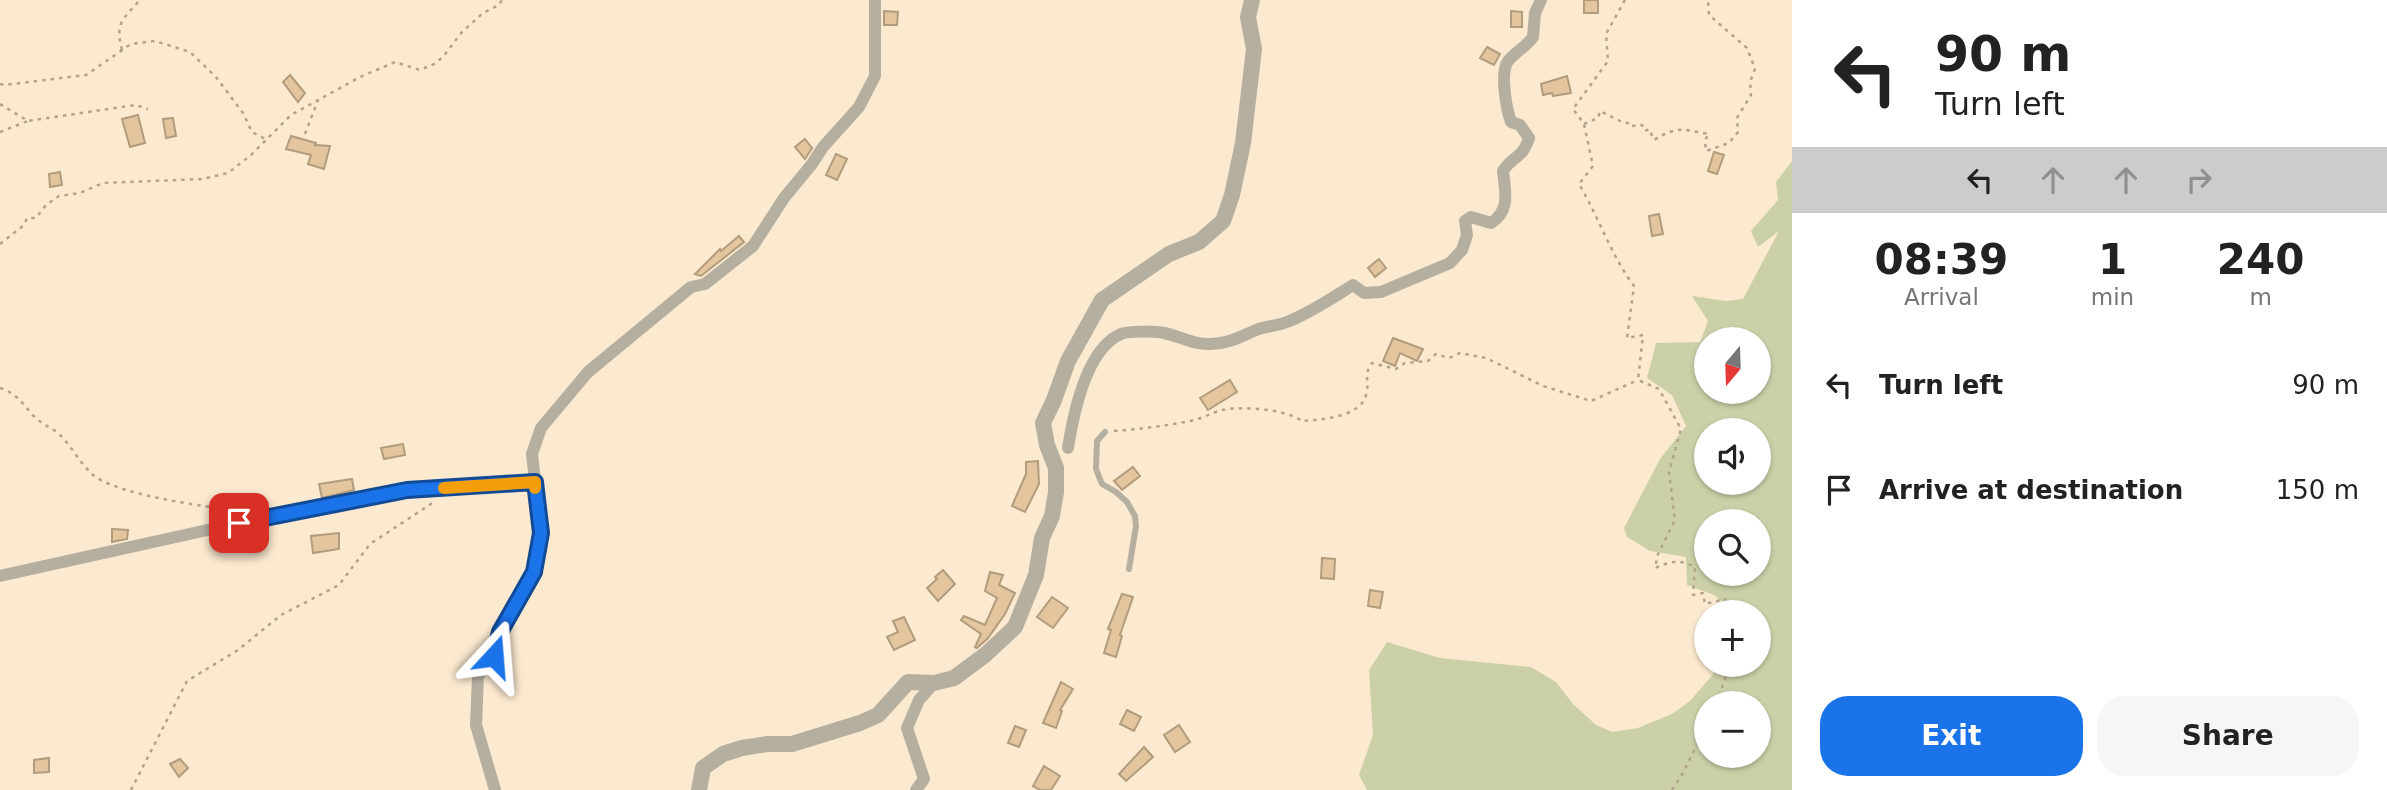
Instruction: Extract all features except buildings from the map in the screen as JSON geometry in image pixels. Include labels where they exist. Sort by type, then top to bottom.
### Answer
[{"type":"street","points":[[495,790],[489,777],[476,725],[478,676],[494,656],[500,632],[534,572],[541,533],[532,454],[541,428],[588,372],[691,287],[705,284],[753,246],[784,198],[813,164],[823,147],[859,107],[875,76],[876,0]]},
{"type":"street","points":[[699,790],[703,768],[723,754],[767,744],[792,744],[860,723],[878,715],[908,682],[934,683],[954,678],[985,655],[1015,627],[1036,575],[1042,538],[1052,516],[1056,468],[1047,445],[1043,423],[1068,361],[1102,300],[1169,254],[1199,242],[1223,221],[1232,195],[1243,143],[1254,50],[1248,17],[1252,0]]},
{"type":"street","points":[[1068,448],[1083,382],[1103,349],[1121,334],[1164,333],[1184,341],[1207,345],[1232,342],[1259,329],[1286,323],[1353,285],[1364,293],[1381,292],[1450,262],[1462,250],[1467,235],[1465,221],[1471,217],[1491,223],[1497,219],[1503,211],[1506,196],[1503,171],[1508,162],[1520,157],[1529,138],[1520,125],[1511,122],[1507,112],[1503,69],[1533,37],[1535,13],[1541,0]]},
{"type":"street","points":[[0,576],[226,526],[407,490],[535,482]]},
{"type":"street","points":[[916,790],[924,779],[907,728],[919,700],[934,683]]},
{"type":"lane","points":[[1105,432],[1097,441],[1096,469],[1102,484],[1127,502],[1135,516],[1136,526],[1129,569]]},
{"type":"path","points":[[122,50],[118,33],[124,18],[140,0]]},
{"type":"path","points":[[0,244],[24,225],[27,218],[36,218],[59,195],[80,193],[103,183],[202,179],[228,173],[251,155],[291,115],[360,77],[395,62],[419,69],[434,64],[443,57],[462,32],[502,0]]},
{"type":"path","points":[[1625,0],[1606,34],[1608,61],[1573,109],[1584,124],[1593,166],[1579,184],[1594,210],[1616,262],[1634,286],[1627,338],[1643,335],[1638,380]]},
{"type":"path","points":[[1584,124],[1598,118],[1600,111],[1624,123],[1630,123],[1631,126],[1642,125],[1645,131],[1649,129],[1654,140],[1676,130],[1697,130],[1709,134],[1705,140],[1706,151],[1729,143],[1738,132],[1738,118],[1751,95],[1755,69],[1747,48],[1709,15],[1708,0]]},
{"type":"path","points":[[0,84],[86,75],[131,44],[155,41],[190,52],[216,77],[243,113],[252,132],[265,139]]},
{"type":"path","points":[[305,134],[318,100]]},
{"type":"path","points":[[0,104],[28,121]]},
{"type":"path","points":[[0,132],[28,121],[136,105],[148,109]]},
{"type":"path","points":[[1105,432],[1193,421],[1222,410],[1270,411],[1293,415],[1302,421],[1328,419],[1357,409],[1366,396],[1366,370],[1372,363],[1396,369],[1405,363],[1428,361],[1436,354],[1449,358],[1460,354],[1486,358],[1543,386],[1591,401],[1638,380],[1659,389],[1681,429],[1669,472],[1675,520],[1658,554],[1655,568],[1673,560],[1684,561],[1695,567],[1693,595],[1703,593],[1704,600]]},
{"type":"path","points":[[0,388],[9,390],[41,424],[58,433],[92,474],[107,485],[202,506],[243,510]]},
{"type":"path","points":[[131,790],[187,681],[239,650],[281,615],[339,585],[370,544],[435,501]]},
{"type":"path","points":[[1672,790],[1694,751]]},
{"type":"green space","points":[[1792,161],[1792,790],[1367,790],[1359,775],[1373,735],[1369,670],[1387,642],[1440,658],[1531,667],[1556,682],[1573,704],[1596,725],[1612,732],[1638,728],[1672,714],[1694,696],[1694,768],[1771,768],[1771,691],[1699,691],[1711,677],[1771,677],[1771,600],[1720,600],[1714,595],[1687,585],[1686,557],[1650,551],[1627,537],[1624,528],[1660,459],[1686,426],[1672,395],[1647,378],[1656,343],[1694,342],[1694,404],[1771,404],[1771,327],[1706,327],[1708,321],[1692,296],[1726,301],[1743,299],[1779,231],[1758,247],[1751,231],[1778,200],[1776,182]]},
{"type":"slow traffic","points":[[444,488],[535,482],[535,488]]},
{"type":"route","points":[[239,523],[407,490],[535,482],[541,533],[534,572],[500,632],[494,656]]}]
